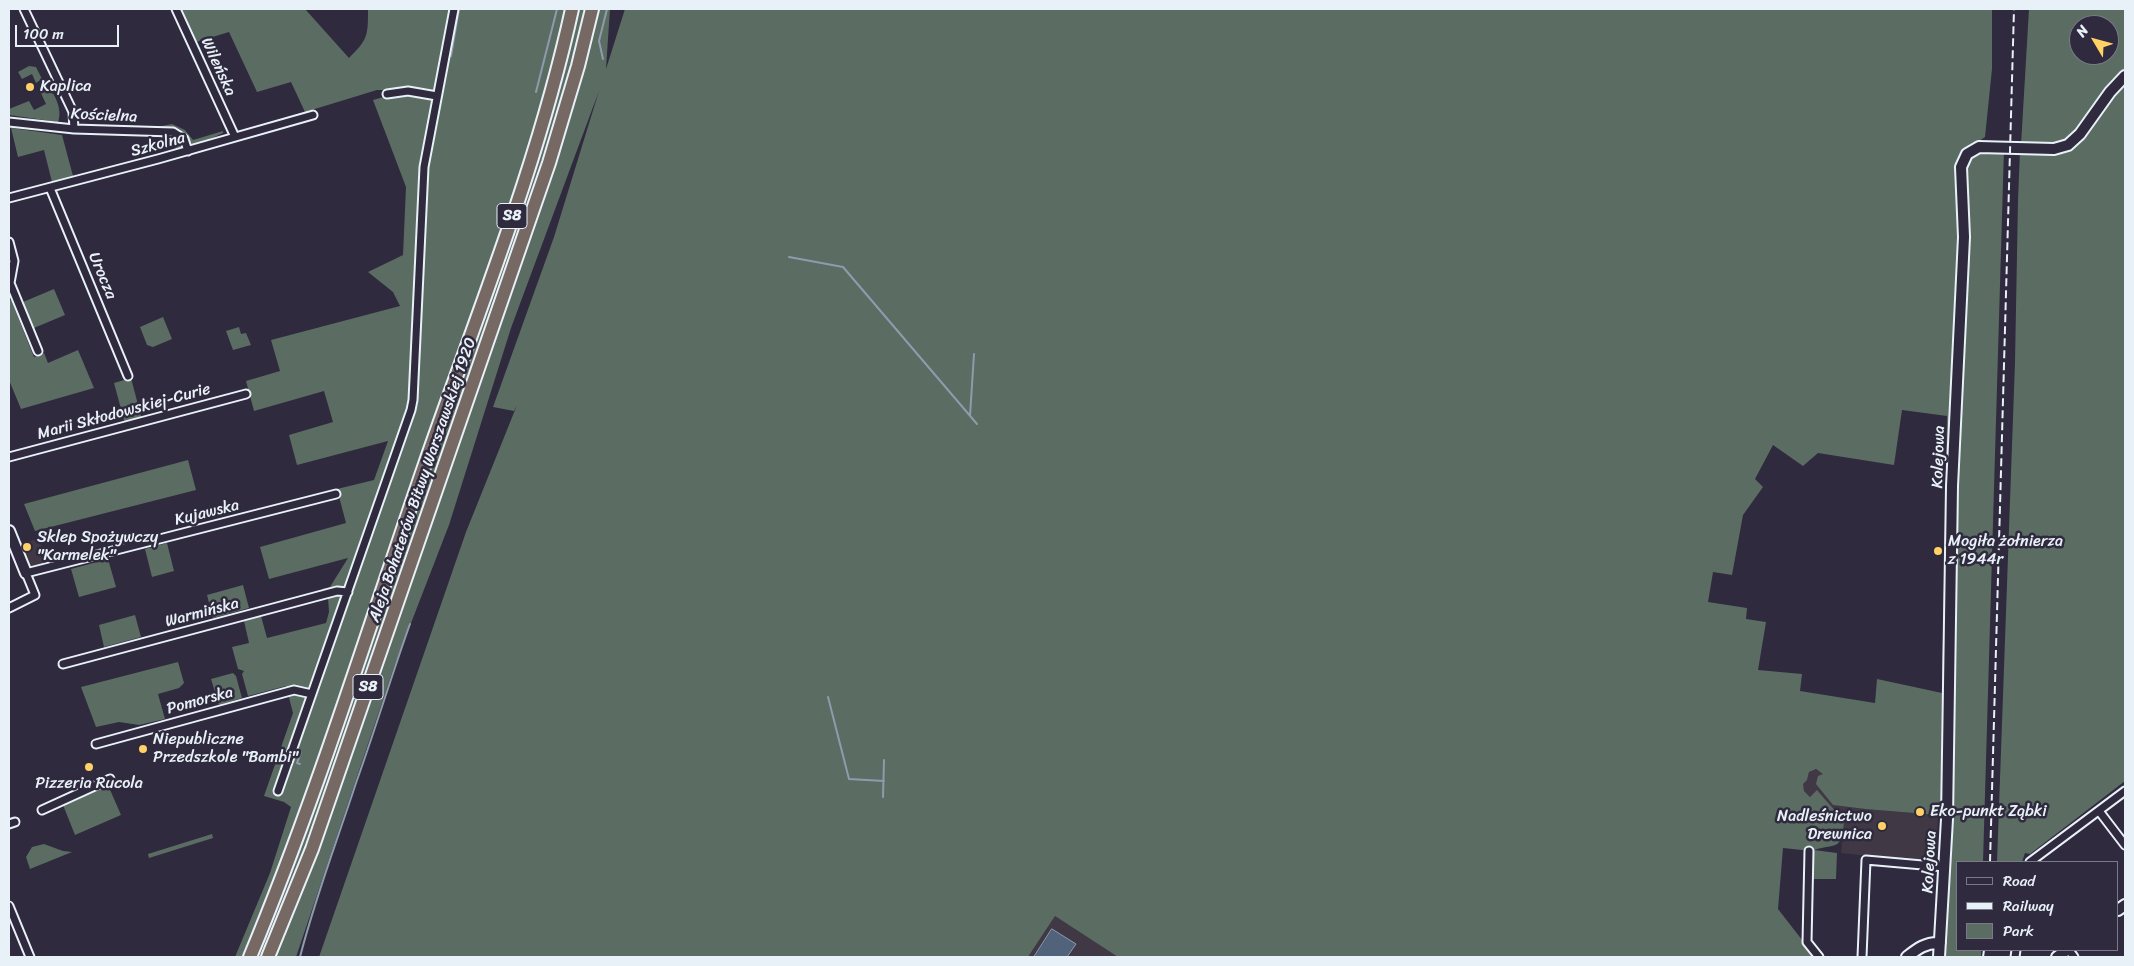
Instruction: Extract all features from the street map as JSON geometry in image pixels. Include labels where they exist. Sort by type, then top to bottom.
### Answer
[{"type":"highway","name":"Aleja Bohaterów Bitwy Warszawskiej 1920","points":[[250,957],[314,796],[413,500],[507,232],[543,119],[572,9]]},
{"type":"highway","name":"Aleja Bohaterów Bitwy Warszawskiej 1920","points":[[268,957],[312,849],[543,181],[578,66],[592,9]]},
{"type":"street","points":[[24,9],[73,112],[74,129]]},
{"type":"street","name":"Wileńska","points":[[176,9],[235,137]]},
{"type":"street","points":[[278,791],[408,420],[413,400],[423,181],[454,9]]},
{"type":"street","name":"Kolejowa","points":[[1939,957],[1945,866],[1952,486],[1964,237],[1961,167],[1966,154],[1979,147],[2054,149],[2068,145],[2080,134],[2110,92],[2125,76]]},
{"type":"street","points":[[386,94],[408,91],[437,96]]},
{"type":"street","name":"Szkolna","points":[[9,198],[188,151],[313,115]]},
{"type":"street","name":"Kościelna","points":[[9,122],[74,129],[173,132],[184,139],[188,151]]},
{"type":"street","name":"Urocza","points":[[50,188],[128,376]]},
{"type":"street","points":[[9,242],[14,261],[10,283],[38,352]]},
{"type":"street","name":"Marii Skłodowskiej-Curie","points":[[9,457],[246,394]]},
{"type":"street","name":"Kujawska","points":[[26,573],[336,494]]},
{"type":"street","points":[[9,531],[35,595],[9,608]]},
{"type":"street","name":"Warmińska","points":[[63,664],[337,591],[348,592]]},
{"type":"street","name":"Pomorska","points":[[96,744],[294,690],[312,694]]},
{"type":"street","points":[[42,810],[110,779]]},
{"type":"street","points":[[2031,861],[2125,790]]},
{"type":"street","points":[[2099,811],[2125,845]]},
{"type":"street","points":[[1809,851],[1807,942],[1819,957]]},
{"type":"street","points":[[1862,957],[1866,860],[1945,866]]},
{"type":"street","points":[[9,906],[30,957]]},
{"type":"street","points":[[1907,957],[1922,946],[1933,942],[1940,943]]},
{"type":"shaded area","points":[[38,538],[48,562],[29,567],[19,543],[24,544]]},
{"type":"shaded area","points":[[1812,769],[1823,774],[1833,805],[1938,815],[1936,863],[1841,853],[1844,821],[1818,791],[1810,797],[1804,791],[1802,784],[1807,780]]},
{"type":"shaded area","points":[[1055,916],[1118,957],[1028,957]]},
{"type":"green space","points":[[180,9],[305,9],[349,58],[366,36],[368,9],[610,9],[606,69],[625,9],[1992,9],[1992,69],[1985,137],[1964,151],[1946,693],[1942,695],[1941,813],[1938,815],[1833,805],[1816,784],[1818,776],[1823,774],[1816,769],[1809,772],[1807,780],[1803,784],[1804,791],[1810,797],[1817,790],[1844,821],[1840,842],[1833,846],[1814,850],[1837,853],[1836,879],[1811,879],[1812,851],[1783,848],[1778,909],[1813,954],[1809,957],[1118,957],[1055,916],[1028,957],[319,957],[466,532],[517,405],[514,411],[493,407],[554,237],[599,91],[511,328],[449,525],[394,667],[296,957],[235,957],[270,873],[291,807],[284,802],[264,796],[293,713],[286,686],[248,696],[242,674],[244,671],[238,669],[232,647],[249,643],[244,621],[261,616],[267,638],[326,623],[329,612],[328,598],[324,599],[322,589],[330,587],[348,558],[269,579],[260,547],[346,523],[337,489],[374,480],[388,441],[297,465],[289,435],[333,422],[324,391],[254,411],[246,381],[280,371],[271,340],[400,306],[393,292],[368,272],[403,255],[406,187],[373,100],[387,96],[386,90],[377,90],[305,112],[291,82],[257,92],[229,32],[196,42]],"holes":[[[1902,410],[1947,416],[1942,693],[1877,679],[1875,703],[1800,691],[1802,674],[1758,670],[1766,622],[1746,619],[1747,608],[1708,602],[1713,572],[1732,575],[1743,515],[1763,487],[1755,479],[1773,445],[1803,466],[1818,453],[1894,465]]]},
{"type":"green space","points":[[2029,9],[2125,9],[2125,70],[2078,129],[2065,142],[2056,145],[2021,145]]},
{"type":"green space","points":[[29,66],[36,67],[42,79],[36,83],[32,74],[22,79],[18,72]]},
{"type":"green space","points":[[2125,81],[2125,781],[2030,854],[2025,853],[2022,861],[1997,861],[2015,362],[2020,151],[2056,152],[2105,104]]},
{"type":"green space","points":[[47,85],[53,93],[60,112],[58,122],[9,115],[9,109],[29,101],[34,110],[46,104],[39,89]]},
{"type":"green space","points":[[172,124],[185,130],[193,140],[223,131],[223,133],[193,145],[181,130],[176,127],[159,129],[114,127],[114,125],[157,127]]},
{"type":"green space","points":[[11,128],[62,135],[73,176],[52,182],[44,150],[18,157]]},
{"type":"green space","points":[[161,136],[178,139],[181,144],[180,148],[178,150],[170,143],[161,141]]},
{"type":"green space","points":[[2004,149],[1983,861],[1956,861],[1956,951],[1981,951],[1981,957],[1942,957],[1966,163],[1977,151]]},
{"type":"green space","points":[[54,289],[65,315],[34,328],[23,302]]},
{"type":"green space","points":[[11,300],[34,357],[44,353],[48,363],[78,350],[94,388],[21,409],[9,380],[9,301]]},
{"type":"green space","points":[[163,317],[172,339],[153,347],[147,345],[140,327]]},
{"type":"green space","points":[[239,327],[241,334],[246,333],[251,345],[233,350],[226,331]]},
{"type":"green space","points":[[131,378],[142,420],[125,424],[114,383]]},
{"type":"green space","points":[[188,460],[196,490],[35,531],[24,504]]},
{"type":"green space","points":[[167,543],[174,571],[152,577],[145,549]]},
{"type":"green space","points":[[108,559],[116,587],[79,597],[71,569]]},
{"type":"green space","points":[[243,585],[249,608],[213,618],[207,595]]},
{"type":"green space","points":[[135,615],[141,637],[104,647],[99,625]]},
{"type":"green space","points":[[178,662],[184,683],[179,688],[158,694],[165,719],[139,725],[119,722],[96,727],[81,687]]},
{"type":"green space","points":[[233,673],[236,676],[242,698],[219,705],[211,679]]},
{"type":"green space","points":[[108,785],[121,815],[75,835],[63,805]]},
{"type":"green space","points":[[212,834],[213,838],[149,858],[148,854]]},
{"type":"green space","points":[[44,844],[63,851],[72,852],[30,869],[26,857],[32,847]]},
{"type":"water","points":[[1052,929],[1076,944],[1067,957],[1034,957]]},
{"type":"waterway","points":[[451,56],[459,9]]},
{"type":"waterway","points":[[536,92],[557,9]]},
{"type":"waterway","points":[[603,59],[599,41],[607,9]]},
{"type":"waterway","points":[[789,257],[843,267],[977,424]]},
{"type":"waterway","points":[[970,416],[974,354]]},
{"type":"waterway","points":[[300,957],[319,891],[410,624]]},
{"type":"waterway","points":[[828,697],[849,779],[884,781]]},
{"type":"waterway","points":[[300,764],[297,763],[301,752]]},
{"type":"waterway","points":[[883,797],[884,760]]},
{"type":"railway","points":[[1990,861],[2014,9]]},
{"type":"railway","points":[[1983,957],[1984,951]]},
{"type":"place","name":"Kaplica","points":[[30,87]]},
{"type":"place","name":"Sklep Spożywczy \"Karmelek\"","points":[[27,547]]},
{"type":"place","name":"Mogiła żołnierza z 1944r","points":[[1938,551]]},
{"type":"place","name":"Niepubliczne Przedszkole \"Bambi\"","points":[[143,749]]},
{"type":"place","name":"Pizzeria Rucola","points":[[89,767]]},
{"type":"place","name":"Eko-punkt Ząbki","points":[[1920,812]]},
{"type":"place","name":"Nadleśnictwo Drewnica","points":[[1882,826]]}]
